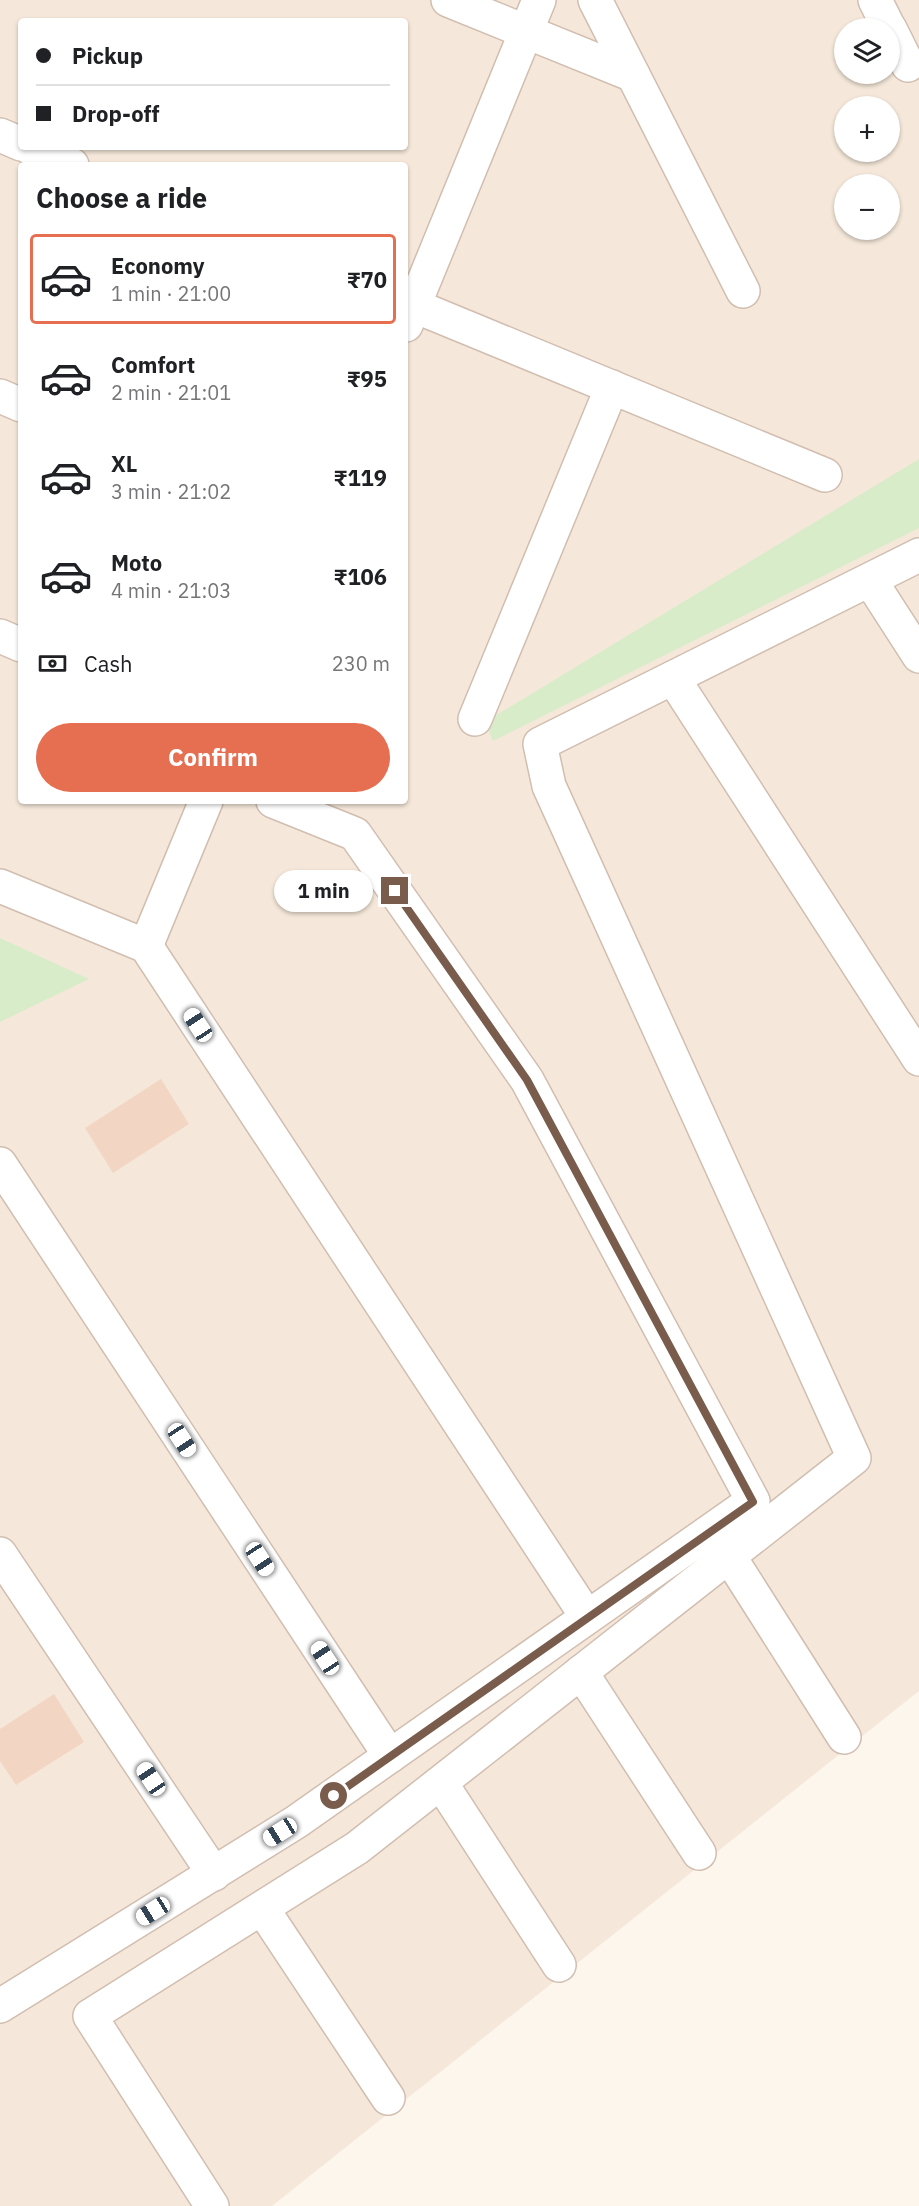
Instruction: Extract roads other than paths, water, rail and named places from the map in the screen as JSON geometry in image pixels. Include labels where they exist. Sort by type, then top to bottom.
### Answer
[{"type":"street","points":[[448,0],[633,75]]},
{"type":"street","points":[[539,0],[408,312],[612,387],[825,475]]},
{"type":"street","points":[[595,0],[742,291]]},
{"type":"street","points":[[875,0],[884,18]]},
{"type":"street","points":[[900,49],[908,65]]},
{"type":"street","points":[[0,135],[18,143]]},
{"type":"street","points":[[36,150],[65,162]]},
{"type":"street","points":[[476,719],[612,387]]},
{"type":"street","points":[[0,396],[18,404]]},
{"type":"street","points":[[212,2206],[90,2016],[357,1848],[854,1458],[549,786],[540,744],[919,555]]},
{"type":"street","points":[[870,580],[919,656]]},
{"type":"street","points":[[0,636],[18,644]]},
{"type":"street","points":[[673,678],[919,1059]]},
{"type":"street","points":[[146,946],[205,804]]},
{"type":"street","points":[[4,1995],[214,1874],[296,1822],[753,1502],[527,1080],[355,834],[280,804]]},
{"type":"street","points":[[0,886],[146,946],[587,1617]]},
{"type":"street","points":[[0,1164],[390,1756]]},
{"type":"street","points":[[0,1554],[214,1874]]},
{"type":"street","points":[[729,1556],[844,1737]]},
{"type":"street","points":[[581,1672],[699,1853]]},
{"type":"street","points":[[441,1783],[559,1965]]},
{"type":"street","points":[[262,1908],[388,2098]]}]
